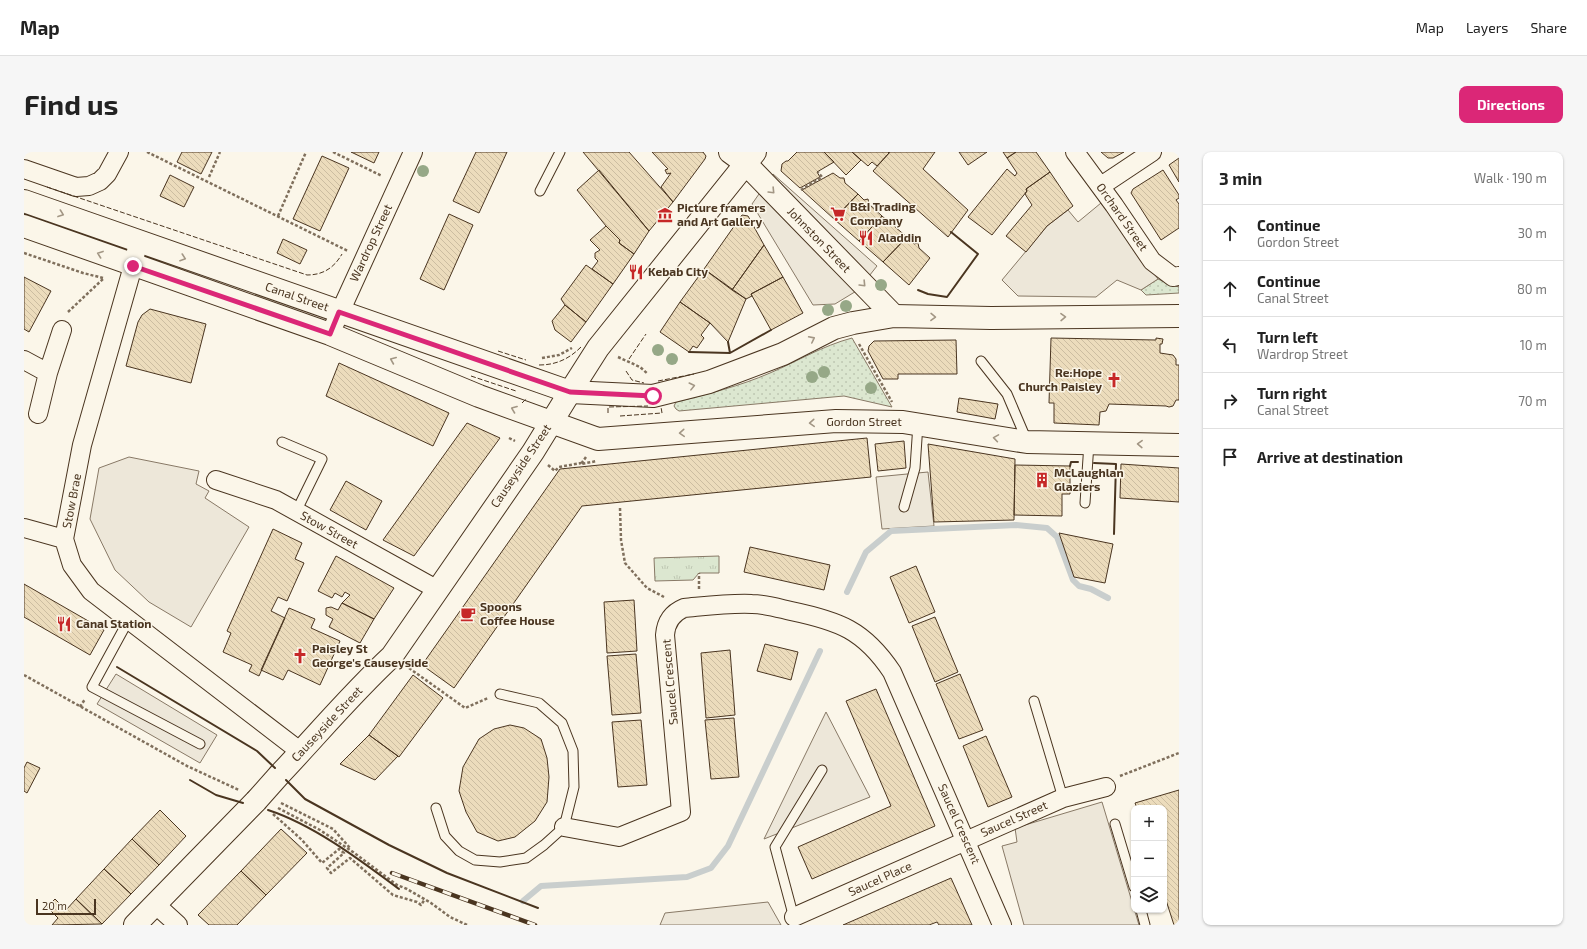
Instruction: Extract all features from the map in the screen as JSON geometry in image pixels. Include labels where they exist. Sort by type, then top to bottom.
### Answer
[{"type":"main road","name":"Johnston Street","points":[[743,156],[894,316]]},
{"type":"main road","name":"Causeyside Street","points":[[258,800],[367,680],[392,656],[532,452],[598,348],[743,156]]},
{"type":"main road","name":"Canal Street","points":[[24,201],[570,392]]},
{"type":"main road","name":"Canal Street","points":[[24,226],[133,266],[330,334],[479,396],[550,423]]},
{"type":"main road","points":[[570,392],[653,396],[702,384],[783,354],[834,328],[894,316],[991,318],[1179,316]]},
{"type":"main road","name":"Gordon Street","points":[[550,423],[598,439],[836,421],[910,423],[1027,442],[1179,445]]},
{"type":"main road","points":[[135,925],[258,800]]},
{"type":"street","name":"Wardrop Street","points":[[330,334],[414,152]]},
{"type":"street","name":"Orchard Street","points":[[1075,152],[1152,260],[1176,276]]},
{"type":"street","points":[[1100,186],[1152,152]]},
{"type":"street","points":[[24,169],[76,187],[89,186],[100,181],[107,174],[116,158]]},
{"type":"street","name":"Stow Brae","points":[[138,242],[133,266],[82,445],[64,539],[72,565],[91,590],[128,621],[301,752]]},
{"type":"street","points":[[38,414],[48,373],[62,330]]},
{"type":"street","points":[[24,360],[48,373]]},
{"type":"street","name":"Stow Street","points":[[216,480],[276,500],[438,590]]},
{"type":"street","points":[[24,528],[64,539]]},
{"type":"street","name":"Saucel Crescent","points":[[564,827],[619,838],[681,812],[665,635],[666,629],[672,616],[677,611],[684,608],[752,604],[768,606],[826,620],[850,630],[873,646],[892,672],[1002,925]]},
{"type":"street","name":"Saucel Street","points":[[966,841],[1063,798],[1106,787]]},
{"type":"street","name":"Saucel Place","points":[[796,921],[966,841]]},
{"type":"street","points":[[155,904],[178,925]]},
{"type":"lane","points":[[540,191],[560,152]]},
{"type":"lane","points":[[981,361],[1008,394],[1027,442]]},
{"type":"lane","points":[[904,507],[915,468],[910,423]]},
{"type":"lane","points":[[282,442],[322,459],[296,512]]},
{"type":"lane","points":[[1085,504],[1089,443]]},
{"type":"lane","points":[[128,621],[92,687],[200,744]]},
{"type":"lane","points":[[436,808],[445,836],[459,851],[476,860],[500,862],[526,858],[544,845],[564,827],[574,787],[573,751],[562,723],[539,703],[500,694]]},
{"type":"lane","name":"Saucel Street","points":[[1034,701],[1063,798]]},
{"type":"lane","points":[[796,921],[775,847],[822,770]]},
{"type":"lane","points":[[1115,824],[1131,877]]},
{"type":"lane","points":[[1142,913],[1145,925]]},
{"type":"path","points":[[148,152],[364,258]]},
{"type":"path","points":[[209,177],[220,152]]},
{"type":"path","points":[[278,216],[306,152]]},
{"type":"path","points":[[334,152],[398,184]]},
{"type":"path","points":[[801,190],[822,177],[818,172]]},
{"type":"path","points":[[24,253],[83,273],[104,278]]},
{"type":"path","points":[[848,324],[910,423]]},
{"type":"path","points":[[620,508],[621,540],[625,563],[646,588],[684,608]]},
{"type":"path","points":[[392,656],[464,708],[500,694]]},
{"type":"path","points":[[24,675],[187,766],[320,830],[353,852],[397,885],[425,899],[450,917],[467,925]]},
{"type":"path","points":[[1106,787],[1116,778],[1179,753]]},
{"type":"path","points":[[258,800],[333,829],[353,852]]},
{"type":"path","points":[[258,800],[302,840],[322,863],[339,849],[344,852],[327,868],[331,873],[350,858],[393,895],[417,902],[421,905],[425,899]]},
{"type":"green space","points":[[1158,279],[1179,287],[1179,293],[1146,295],[1141,290]]},
{"type":"green space","points":[[852,338],[892,407],[844,396],[679,411],[674,406],[676,402],[759,378],[820,349]]},
{"type":"green space","points":[[719,556],[719,573],[699,573],[693,580],[655,581],[654,558]]},
{"type":"shaded area","points":[[773,174],[877,266],[858,290],[835,304],[813,305],[752,204]]},
{"type":"shaded area","points":[[1101,203],[1158,279],[1141,290],[1117,280],[1096,297],[1018,296],[1002,280],[1047,226],[1068,210],[1078,222]]},
{"type":"shaded area","points":[[129,457],[199,471],[196,484],[209,491],[205,498],[249,527],[191,627],[149,602],[115,570],[90,519],[99,468]]},
{"type":"shaded area","points":[[928,472],[934,526],[882,529],[876,477]]},
{"type":"shaded area","points":[[116,674],[217,735],[200,763],[97,704]]},
{"type":"shaded area","points":[[826,712],[870,797],[764,839]]},
{"type":"shaded area","points":[[1102,802],[1131,898],[1131,913],[1135,913],[1139,925],[1024,925],[1002,846],[1017,842],[1015,828]]},
{"type":"shaded area","points":[[768,902],[781,925],[660,925],[665,913]]},
{"type":"building","points":[[182,152],[212,152],[201,174],[177,162]]},
{"type":"building","points":[[351,152],[379,152],[374,163]]},
{"type":"building","points":[[476,152],[507,152],[479,213],[453,201]]},
{"type":"building","points":[[583,152],[629,152],[673,202],[649,231]]},
{"type":"building","points":[[652,152],[703,152],[706,156],[673,202],[661,187],[671,173],[667,174],[665,170],[668,169]]},
{"type":"building","points":[[797,152],[824,152],[834,162],[817,172],[820,177],[800,188],[781,171],[782,164],[788,161]]},
{"type":"building","points":[[824,152],[852,152],[861,160],[846,175]]},
{"type":"building","points":[[852,152],[889,153],[877,166],[872,162],[868,166]]},
{"type":"building","points":[[890,152],[935,152],[923,169],[968,210],[948,237],[873,171]]},
{"type":"building","points":[[959,152],[987,152],[968,165]]},
{"type":"building","points":[[1003,152],[1016,152],[1007,158]]},
{"type":"building","points":[[1016,152],[1036,152],[1050,172],[1026,189],[1027,191],[992,235],[968,217],[1007,169],[1015,176],[1017,173],[1007,158]]},
{"type":"building","points":[[1101,152],[1124,152],[1113,158],[1108,158]]},
{"type":"building","points":[[322,156],[349,168],[320,231],[293,219]]},
{"type":"building","points":[[1179,158],[1179,182],[1169,165]]},
{"type":"building","points":[[599,170],[649,231],[634,254],[619,243],[620,240],[606,226],[577,190]]},
{"type":"building","points":[[1163,170],[1179,195],[1179,198],[1176,200],[1179,204],[1179,228],[1161,240],[1131,193],[1133,189]]},
{"type":"building","points":[[1050,172],[1073,206],[1047,226],[1026,252],[1006,236],[1032,205],[1025,194],[1027,191],[1026,189]]},
{"type":"building","points":[[833,173],[840,178],[844,178],[845,183],[858,194],[834,219],[802,190]]},
{"type":"building","points":[[170,175],[194,187],[184,207],[160,196]]},
{"type":"building","points":[[858,194],[864,200],[868,199],[869,204],[882,216],[859,241],[834,219]]},
{"type":"building","points":[[449,214],[473,225],[444,290],[420,279]]},
{"type":"building","points":[[742,215],[748,216],[764,245],[732,290],[704,269]]},
{"type":"building","points":[[882,216],[890,223],[895,222],[895,227],[907,237],[883,262],[859,241]]},
{"type":"building","points":[[606,226],[620,240],[619,243],[634,254],[613,284],[592,269],[598,261],[595,258],[595,253],[600,250],[590,240]]},
{"type":"building","points":[[907,237],[914,244],[918,243],[919,248],[930,258],[909,285],[883,262]]},
{"type":"building","points":[[283,239],[307,250],[300,264],[277,253]]},
{"type":"building","points":[[764,245],[783,277],[751,294],[752,296],[746,299],[732,290]]},
{"type":"building","points":[[586,265],[613,284],[586,322],[565,305],[561,299]]},
{"type":"building","points":[[704,269],[746,299],[728,342],[710,323],[680,302]]},
{"type":"building","points":[[24,277],[51,291],[29,332],[24,329]]},
{"type":"building","points":[[783,277],[803,313],[771,330],[751,294]]},
{"type":"building","points":[[680,302],[710,323],[701,335],[704,338],[697,348],[693,346],[689,352],[660,332]]},
{"type":"building","points":[[565,305],[586,322],[571,342],[555,330],[552,321]]},
{"type":"building","points":[[150,309],[206,324],[191,383],[126,366],[138,322],[142,315]]},
{"type":"building","name":"Re:Hope Church Paisley","points":[[1051,338],[1163,339],[1162,344],[1160,344],[1160,353],[1173,355],[1176,359],[1176,365],[1179,365],[1179,400],[1176,400],[1173,406],[1169,407],[1109,404],[1106,411],[1100,412],[1099,425],[1054,423],[1054,403],[1049,403]]},
{"type":"building","points":[[956,340],[957,374],[898,374],[898,379],[883,379],[868,351],[869,346],[874,341]]},
{"type":"building","points":[[339,363],[449,413],[433,446],[326,396]]},
{"type":"building","points":[[959,398],[998,404],[995,419],[957,412]]},
{"type":"building","points":[[467,423],[500,438],[414,556],[383,540]]},
{"type":"building","points":[[867,438],[871,477],[582,506],[454,688],[422,665],[560,469]]},
{"type":"building","points":[[904,441],[906,468],[878,471],[875,444]]},
{"type":"building","points":[[928,444],[1015,459],[1014,520],[934,522]]},
{"type":"building","points":[[1121,464],[1179,468],[1179,502],[1120,498]]},
{"type":"building","name":"McLaughlan Glaziers","points":[[1015,465],[1070,466],[1070,494],[1062,494],[1062,516],[1014,515]]},
{"type":"building","points":[[346,481],[382,501],[366,530],[330,510]]},
{"type":"building","points":[[273,529],[302,543],[295,559],[304,563],[287,601],[278,597],[271,611],[285,618],[259,676],[249,671],[252,665],[223,652],[231,633],[227,631]]},
{"type":"building","points":[[1059,533],[1113,544],[1105,583],[1074,577]]},
{"type":"building","points":[[750,547],[830,565],[824,590],[744,572]]},
{"type":"building","points":[[336,556],[394,588],[374,619],[342,603],[350,595],[345,592],[342,597],[335,593],[332,598],[318,591]]},
{"type":"building","points":[[916,566],[935,612],[909,623],[890,577]]},
{"type":"building","name":"Canal Station","points":[[24,584],[104,630],[90,655],[24,617]]},
{"type":"building","points":[[634,600],[637,651],[607,653],[604,602]]},
{"type":"building","points":[[342,603],[374,619],[360,643],[329,627],[333,619],[326,615],[326,608],[331,607],[338,610]]},
{"type":"building","name":"Paisley St George's Causeyside","points":[[289,608],[315,619],[311,628],[340,641],[320,685],[288,670],[283,680],[261,670]]},
{"type":"building","points":[[935,617],[958,672],[935,682],[912,626]]},
{"type":"building","points":[[765,644],[798,652],[791,680],[757,671]]},
{"type":"building","points":[[730,650],[735,715],[706,718],[701,653]]},
{"type":"building","points":[[636,654],[641,713],[612,715],[607,656]]},
{"type":"building","points":[[960,674],[983,730],[959,739],[936,684]]},
{"type":"building","points":[[413,675],[443,698],[399,757],[369,735]]},
{"type":"building","points":[[876,689],[935,826],[812,879],[798,847],[891,806],[846,701]]},
{"type":"building","points":[[734,718],[739,777],[711,779],[705,720]]},
{"type":"building","points":[[641,720],[647,785],[618,787],[612,722]]},
{"type":"building","points":[[510,725],[524,728],[541,739],[547,758],[549,777],[547,802],[535,821],[515,837],[498,841],[477,832],[466,812],[459,791],[463,767],[479,739],[494,729]]},
{"type":"building","points":[[369,735],[398,756],[375,780],[340,764]]},
{"type":"building","points":[[986,736],[1012,797],[988,807],[963,746]]},
{"type":"building","points":[[27,762],[40,768],[27,793],[24,791],[24,768]]},
{"type":"building","points":[[1179,790],[1179,925],[1174,925],[1167,903],[1167,805],[1136,805],[1135,803]]},
{"type":"building","points":[[160,810],[186,836],[159,865],[132,839]]},
{"type":"building","points":[[281,829],[307,853],[266,895],[241,871]]},
{"type":"building","points":[[132,839],[159,865],[131,894],[104,869]]},
{"type":"building","points":[[104,869],[131,894],[102,924],[76,899]]},
{"type":"building","points":[[241,871],[266,895],[237,925],[209,925],[198,915]]},
{"type":"building","points":[[951,878],[972,925],[939,925],[937,922],[929,925],[843,925]]},
{"type":"building","points":[[55,899],[66,910],[76,899],[102,924],[52,925],[58,918],[47,907]]},
{"type":"waterway","points":[[847,592],[866,552],[891,531],[1016,525],[1047,528],[1057,537],[1073,580],[1079,586],[1091,589],[1108,598]]},
{"type":"waterway","points":[[523,901],[541,886],[687,877],[711,868],[728,846],[820,651]]},
{"type":"railway","points":[[392,873],[535,925]]},
{"type":"fence","points":[[47,187],[307,275],[318,274],[328,270],[342,254]]},
{"type":"fence","points":[[629,359],[646,334]]},
{"type":"fence","points":[[539,365],[551,364],[562,360],[572,355],[581,347]]},
{"type":"fence","points":[[498,351],[526,360]]},
{"type":"fence","points":[[626,371],[632,380],[644,383]]},
{"type":"fence","points":[[658,381],[694,374]]},
{"type":"fence","points":[[471,376],[516,391]]},
{"type":"fence","points":[[522,403],[527,398]]},
{"type":"fence","points":[[608,413],[608,407],[648,406]]},
{"type":"fence","points":[[620,416],[662,413],[661,407]]},
{"type":"wall","points":[[918,290],[928,294],[947,297],[978,254],[951,232]]},
{"type":"wall","points":[[689,352],[730,353],[771,330]]},
{"type":"wall","points":[[728,342],[730,353]]},
{"type":"wall","points":[[1070,466],[1071,462],[1078,462]]},
{"type":"wall","points":[[1094,463],[1116,464],[1114,534]]},
{"type":"wall","points":[[117,667],[257,751],[275,768]]},
{"type":"wall","points":[[190,780],[216,795],[243,803]]},
{"type":"wall","points":[[286,780],[305,799],[389,845],[447,873],[538,908]]},
{"type":"wall","points":[[268,810],[302,825],[336,844],[399,889]]},
{"type":"place","name":"B&I Trading Company","points":[[838,214]]},
{"type":"place","name":"Picture framers and Art Gallery","points":[[665,215]]},
{"type":"place","name":"Aladdin","points":[[866,238]]},
{"type":"place","name":"Kebab City","points":[[636,272]]},
{"type":"place","name":"Re:Hope Church Paisley","points":[[1114,380]]},
{"type":"place","name":"McLaughlan Glaziers","points":[[1042,480]]},
{"type":"place","name":"Spoons Coffee House","points":[[468,614]]},
{"type":"place","name":"Canal Station","points":[[64,624]]},
{"type":"place","name":"Paisley St George's Causeyside","points":[[300,656]]},
{"type":"route","points":[[133,266],[330,334],[339,312],[570,392],[653,396]]}]
